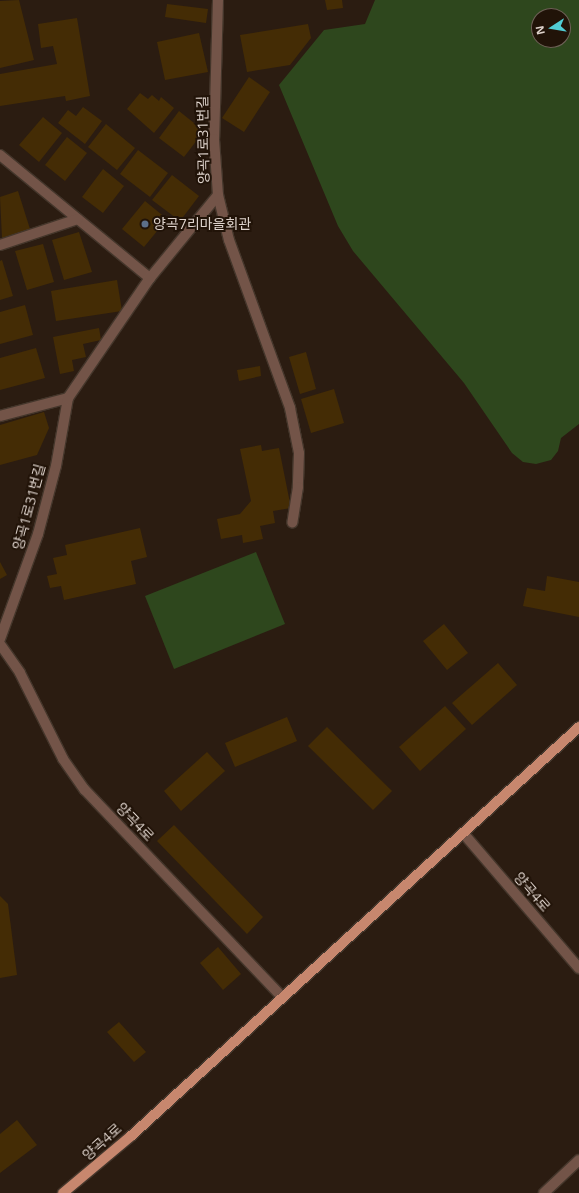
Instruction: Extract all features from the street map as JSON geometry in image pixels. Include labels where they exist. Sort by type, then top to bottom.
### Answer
[{"type":"main road","name":"양곡4로","points":[[63,1193],[464,834],[579,727]]},
{"type":"lane","name":"양곡1로31번길","points":[[0,639],[8,621],[38,534],[56,466],[68,398],[150,278],[218,195],[214,139],[218,0]]},
{"type":"lane","points":[[0,155],[150,278]]},
{"type":"lane","points":[[218,195],[229,240],[290,408],[299,453],[298,488],[292,523]]},
{"type":"lane","points":[[0,246],[78,219]]},
{"type":"lane","points":[[0,416],[68,398]]},
{"type":"lane","name":"양곡4로","points":[[0,644],[20,673],[63,760],[85,790],[282,997]]},
{"type":"lane","name":"양곡4로","points":[[464,834],[579,968]]},
{"type":"lane","points":[[544,1193],[579,1160]]},
{"type":"green space","points":[[375,0],[579,0],[579,424],[561,438],[558,451],[551,460],[536,464],[523,462],[512,453],[464,383],[353,251],[338,226],[279,85],[324,30],[365,24]]},
{"type":"green space","points":[[256,552],[285,624],[174,669],[145,596]]},
{"type":"building","points":[[19,0],[34,60],[0,68],[0,1]]},
{"type":"building","points":[[325,0],[342,0],[343,8],[327,10]]},
{"type":"building","points":[[167,4],[208,9],[206,23],[165,17]]},
{"type":"building","points":[[77,18],[90,96],[66,101],[65,96],[0,106],[0,74],[57,64],[53,46],[41,48],[38,24]]},
{"type":"building","points":[[308,24],[311,38],[290,65],[247,72],[240,35]]},
{"type":"building","points":[[199,33],[208,72],[165,80],[157,42]]},
{"type":"building","points":[[249,77],[270,92],[244,132],[222,118]]},
{"type":"building","points":[[140,93],[148,99],[152,95],[159,101],[161,97],[174,108],[154,133],[127,109]]},
{"type":"building","points":[[83,107],[102,121],[85,144],[58,123],[68,110],[76,116]]},
{"type":"building","points":[[179,111],[204,131],[184,157],[159,138]]},
{"type":"building","points":[[43,117],[62,133],[39,162],[19,145]]},
{"type":"building","points":[[106,124],[135,148],[117,170],[88,147]]},
{"type":"building","points":[[67,137],[87,153],[65,181],[45,165]]},
{"type":"building","points":[[138,150],[168,173],[150,197],[120,174]]},
{"type":"building","points":[[103,169],[124,186],[103,213],[82,197]]},
{"type":"building","points":[[172,175],[199,196],[180,221],[152,200]]},
{"type":"building","points":[[18,191],[30,229],[2,238],[0,197]]},
{"type":"building","name":"양곡7리마을회관","points":[[145,201],[167,219],[144,247],[122,229]]},
{"type":"building","points":[[79,232],[92,272],[64,280],[52,240]]},
{"type":"building","points":[[43,244],[54,282],[27,290],[15,251]]},
{"type":"building","points":[[2,260],[13,296],[0,300],[0,261]]},
{"type":"building","points":[[117,280],[122,311],[56,321],[51,291]]},
{"type":"building","points":[[25,305],[33,335],[0,344],[0,312]]},
{"type":"building","points":[[99,328],[101,340],[83,344],[86,357],[72,360],[74,371],[60,374],[53,337]]},
{"type":"building","points":[[36,348],[45,378],[0,390],[0,358]]},
{"type":"building","points":[[306,352],[316,389],[300,394],[289,357]]},
{"type":"building","points":[[260,366],[261,376],[239,381],[237,370]]},
{"type":"building","points":[[334,389],[344,423],[311,433],[301,399]]},
{"type":"building","points":[[44,412],[49,428],[37,455],[0,465],[0,425]]},
{"type":"building","points":[[261,445],[262,451],[279,448],[291,508],[273,511],[275,523],[260,526],[263,539],[243,543],[242,535],[221,539],[217,519],[240,514],[251,501],[240,449]]},
{"type":"building","points":[[140,528],[147,557],[131,561],[136,584],[64,600],[61,586],[50,588],[47,576],[57,574],[53,558],[67,555],[65,545]]},
{"type":"building","points":[[0,562],[7,575],[0,579]]},
{"type":"building","points":[[547,576],[579,582],[579,617],[523,606],[527,588],[545,591]]},
{"type":"building","points":[[444,624],[468,653],[447,670],[423,641]]},
{"type":"building","points":[[498,663],[517,685],[472,725],[452,703]]},
{"type":"building","points":[[445,706],[466,729],[420,771],[399,747]]},
{"type":"building","points":[[287,717],[297,741],[235,767],[225,743]]},
{"type":"building","points":[[327,727],[392,791],[373,810],[308,746]]},
{"type":"building","points":[[207,752],[225,771],[181,811],[164,791]]},
{"type":"building","points":[[174,825],[263,917],[247,934],[157,841]]},
{"type":"building","points":[[0,896],[8,904],[17,975],[0,978]]},
{"type":"building","points":[[218,947],[241,974],[223,990],[200,963]]},
{"type":"building","points":[[119,1022],[146,1052],[134,1062],[107,1032]]},
{"type":"building","points":[[17,1120],[37,1145],[0,1173],[0,1134]]},
{"type":"place","name":"양곡7리마을회관","points":[[145,224]]}]
